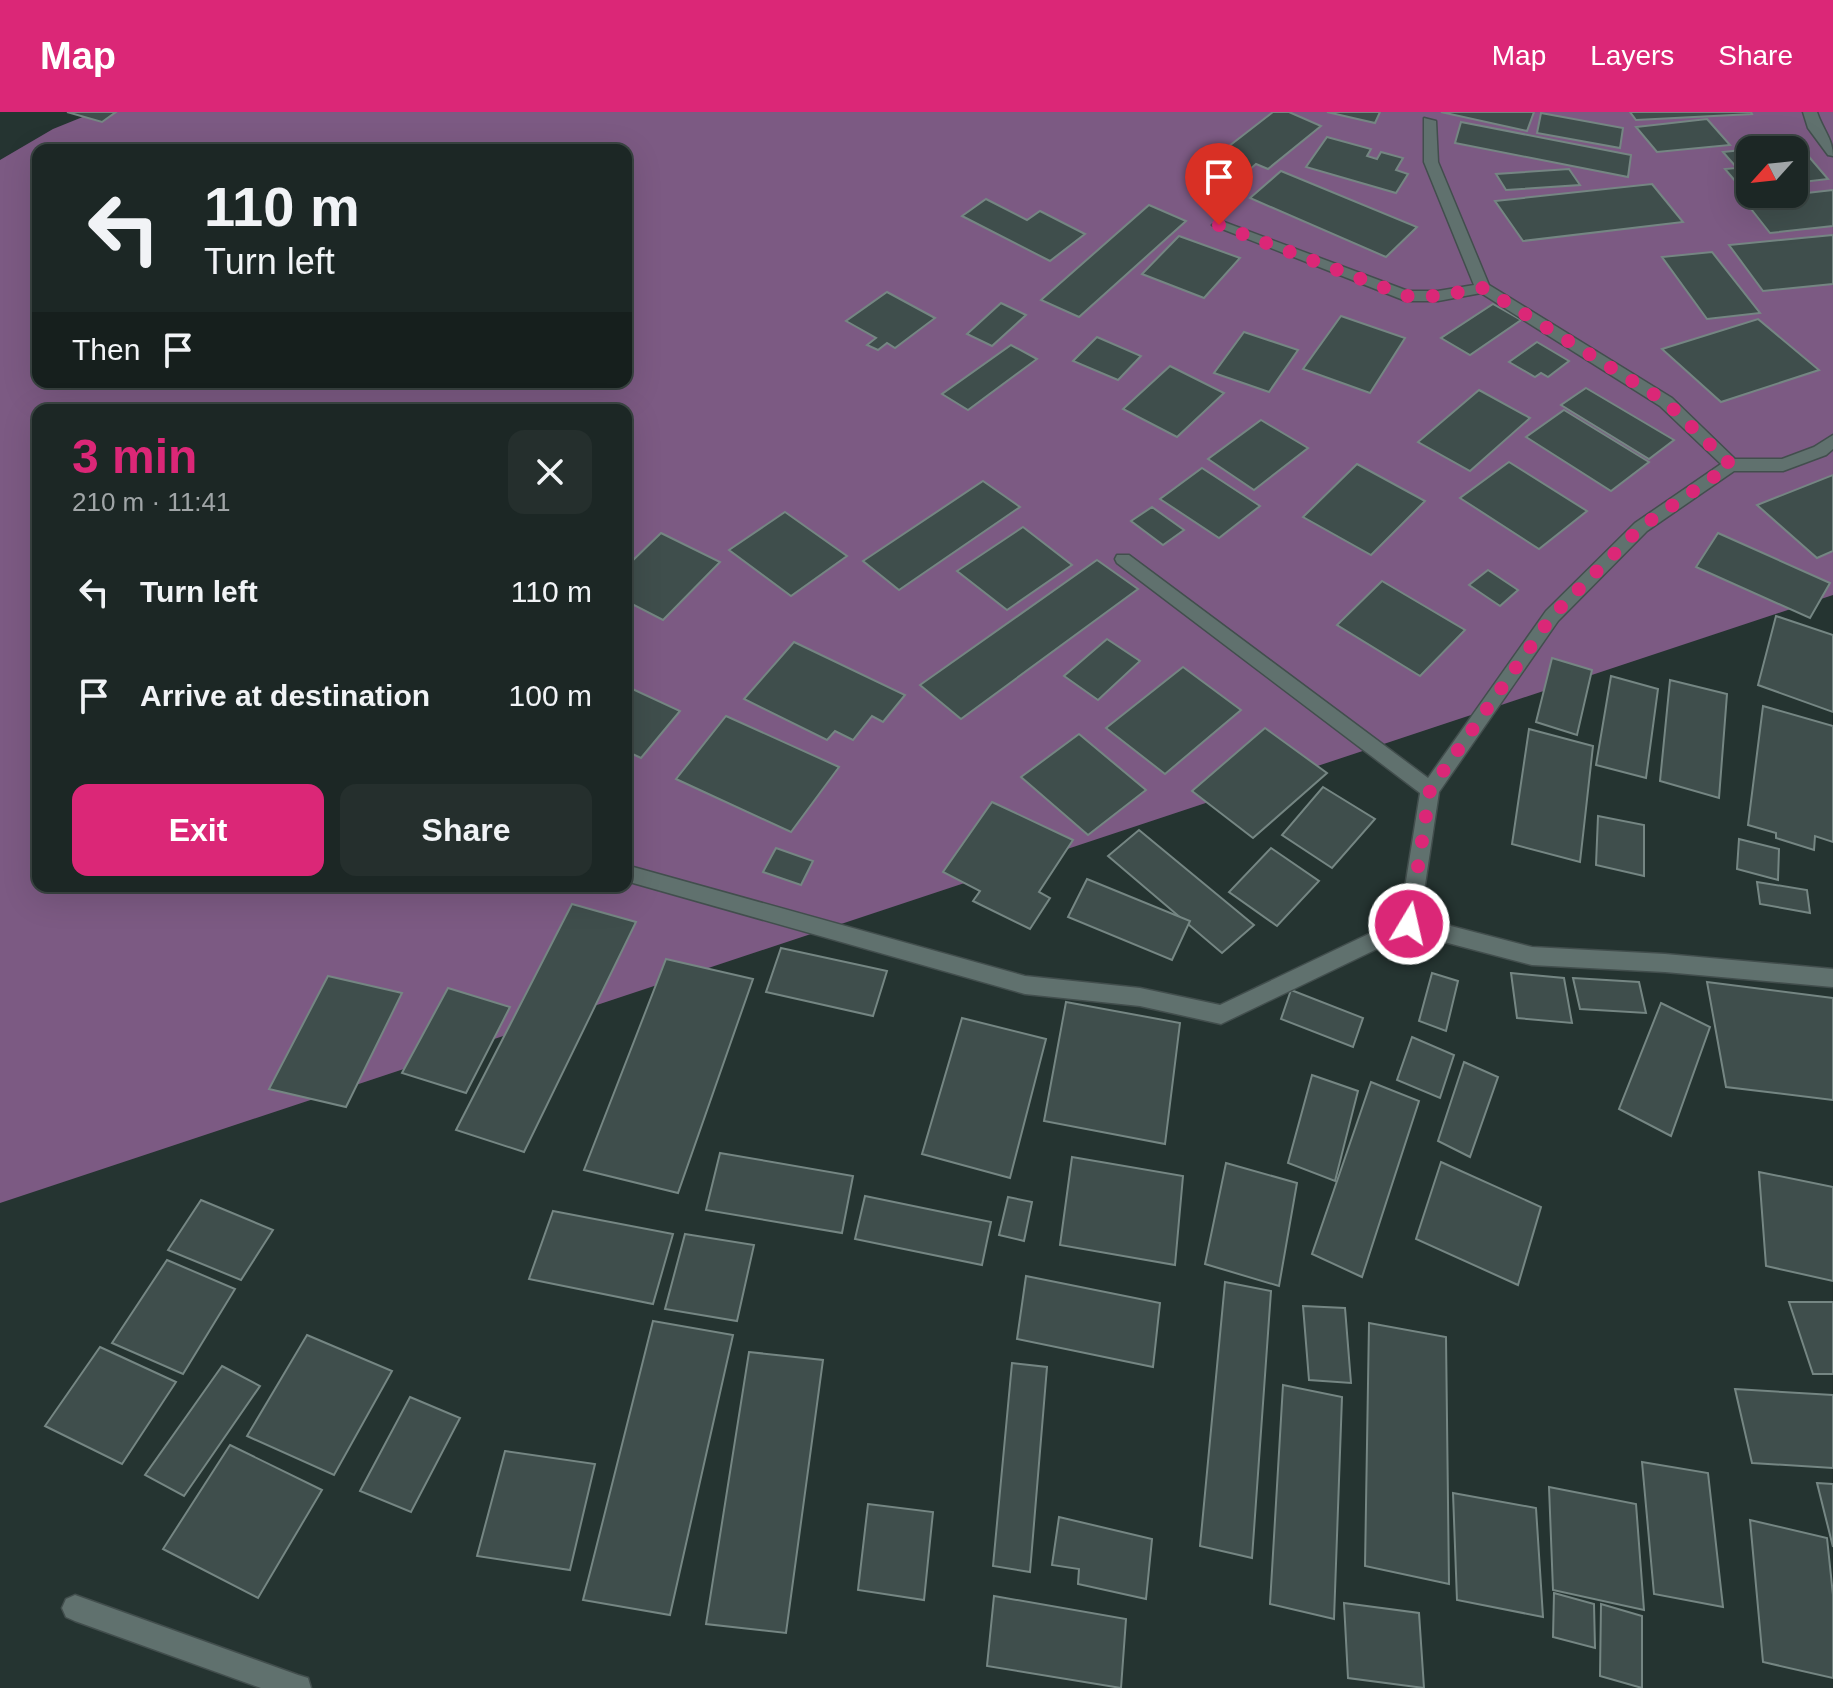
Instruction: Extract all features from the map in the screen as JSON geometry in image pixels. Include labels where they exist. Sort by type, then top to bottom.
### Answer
[{"type":"street","points":[[1810,112],[1815,128],[1833,152]]},
{"type":"street","points":[[1429,121],[1431,162],[1483,288],[1666,402],[1731,465]]},
{"type":"street","points":[[1219,225],[1406,296],[1438,296],[1483,288]]},
{"type":"street","points":[[1409,924],[1430,790],[1552,616],[1641,527],[1731,465],[1783,465],[1820,451],[1833,440]]},
{"type":"street","points":[[1123,559],[1430,790]]},
{"type":"street","points":[[632,875],[1025,985],[1140,997],[1221,1015],[1409,924],[1532,956],[1665,963],[1833,978]]},
{"type":"street","points":[[75,1608],[298,1688]]},
{"type":"shaded area","points":[[95,112],[1833,112],[1833,595],[0,1203],[0,160],[53,129]]},
{"type":"building","points":[[67,112],[116,112],[102,122]]},
{"type":"building","points":[[1273,112],[1289,112],[1321,126],[1268,169],[1256,164],[1249,170],[1231,161],[1237,156],[1224,150]]},
{"type":"building","points":[[1327,112],[1380,112],[1375,123]]},
{"type":"building","points":[[1441,112],[1534,112],[1527,131]]},
{"type":"building","points":[[1630,112],[1751,112],[1752,114],[1636,120]]},
{"type":"building","points":[[1541,113],[1623,128],[1620,148],[1537,133]]},
{"type":"building","points":[[1707,119],[1730,145],[1657,152],[1636,127]]},
{"type":"building","points":[[1461,122],[1631,155],[1628,177],[1455,143]]},
{"type":"building","points":[[1327,137],[1371,149],[1367,156],[1377,159],[1381,152],[1403,158],[1396,170],[1408,174],[1396,193],[1306,167]]},
{"type":"building","points":[[1736,151],[1736,167],[1723,152]]},
{"type":"building","points":[[1808,156],[1828,179],[1808,181]]},
{"type":"building","points":[[1736,168],[1736,182],[1725,169]]},
{"type":"building","points":[[1569,169],[1580,185],[1506,190],[1496,174]]},
{"type":"building","points":[[1281,171],[1417,227],[1386,257],[1250,198]]},
{"type":"building","points":[[1652,184],[1683,222],[1523,241],[1495,201]]},
{"type":"building","points":[[1833,190],[1833,226],[1770,233],[1750,208],[1808,208],[1808,193]]},
{"type":"building","points":[[986,199],[1027,220],[1040,211],[1085,234],[1050,261],[962,216]]},
{"type":"building","points":[[1149,205],[1186,221],[1079,317],[1041,300]]},
{"type":"building","points":[[1833,235],[1833,284],[1763,291],[1729,245]]},
{"type":"building","points":[[1179,236],[1240,258],[1204,298],[1142,274]]},
{"type":"building","points":[[1712,252],[1760,313],[1707,319],[1662,257]]},
{"type":"building","points":[[887,292],[935,318],[895,348],[887,343],[878,350],[867,345],[876,338],[846,321]]},
{"type":"building","points":[[1001,303],[1026,315],[992,346],[967,334]]},
{"type":"building","points":[[1493,304],[1521,320],[1470,355],[1441,338]]},
{"type":"building","points":[[1341,316],[1405,338],[1370,393],[1303,369]]},
{"type":"building","points":[[1758,319],[1819,370],[1721,402],[1662,349]]},
{"type":"building","points":[[1244,332],[1298,350],[1269,392],[1214,373]]},
{"type":"building","points":[[1097,337],[1141,356],[1118,380],[1073,361]]},
{"type":"building","points":[[1537,342],[1569,361],[1548,377],[1541,373],[1535,377],[1509,362]]},
{"type":"building","points":[[1011,345],[1037,359],[968,410],[942,394]]},
{"type":"building","points":[[1170,366],[1224,393],[1177,437],[1123,409]]},
{"type":"building","points":[[1586,388],[1674,440],[1649,459],[1561,405]]},
{"type":"building","points":[[1479,390],[1530,418],[1470,471],[1418,442]]},
{"type":"building","points":[[1564,410],[1649,462],[1611,491],[1526,437]]},
{"type":"building","points":[[1261,420],[1308,448],[1254,490],[1208,459]]},
{"type":"building","points":[[1509,462],[1587,511],[1539,549],[1460,498]]},
{"type":"building","points":[[1357,464],[1425,501],[1371,555],[1303,517]]},
{"type":"building","points":[[1202,468],[1260,506],[1219,538],[1160,499]]},
{"type":"building","points":[[1833,475],[1833,551],[1817,558],[1757,505]]},
{"type":"building","points":[[983,481],[1020,507],[899,590],[863,561]]},
{"type":"building","points":[[1152,507],[1184,530],[1163,545],[1131,521]]},
{"type":"building","points":[[785,512],[847,556],[791,596],[729,550]]},
{"type":"building","points":[[1023,527],[1072,565],[1007,610],[957,571]]},
{"type":"building","points":[[661,533],[720,562],[663,620],[632,604],[632,561]]},
{"type":"building","points":[[1718,533],[1830,583],[1810,618],[1696,567]]},
{"type":"building","points":[[1097,560],[1138,589],[961,719],[920,685]]},
{"type":"building","points":[[1488,570],[1518,590],[1500,606],[1469,585]]},
{"type":"building","points":[[1382,581],[1465,630],[1420,676],[1337,625]]},
{"type":"building","points":[[1776,616],[1833,635],[1833,712],[1758,685]]},
{"type":"building","points":[[1107,639],[1140,661],[1098,700],[1064,676]]},
{"type":"building","points":[[794,642],[905,695],[883,722],[872,716],[853,740],[835,731],[827,740],[744,699]]},
{"type":"building","points":[[1552,658],[1592,670],[1577,735],[1536,722]]},
{"type":"building","points":[[1183,667],[1241,710],[1165,774],[1106,728]]},
{"type":"building","points":[[1611,676],[1658,689],[1646,778],[1596,765]]},
{"type":"building","points":[[1670,680],[1727,694],[1719,798],[1660,781]]},
{"type":"building","points":[[632,689],[680,711],[641,758],[632,754]]},
{"type":"building","points":[[1763,706],[1833,726],[1833,842],[1815,836],[1814,850],[1776,838],[1776,833],[1748,825]]},
{"type":"building","points":[[726,716],[839,767],[791,832],[676,779]]},
{"type":"building","points":[[1265,728],[1327,773],[1253,838],[1192,791]]},
{"type":"building","points":[[1529,729],[1593,746],[1580,862],[1512,844]]},
{"type":"building","points":[[1079,734],[1146,790],[1088,835],[1021,777]]},
{"type":"building","points":[[1323,787],[1375,819],[1332,868],[1282,835]]},
{"type":"building","points":[[992,802],[1073,840],[1039,892],[1050,898],[1030,929],[973,901],[980,891],[943,872]]},
{"type":"building","points":[[1598,816],[1644,825],[1644,876],[1596,865]]},
{"type":"building","points":[[1139,830],[1254,925],[1222,953],[1108,856]]},
{"type":"building","points":[[1739,839],[1779,849],[1778,880],[1737,869]]},
{"type":"building","points":[[776,848],[813,861],[801,885],[763,872]]},
{"type":"building","points":[[1271,848],[1319,881],[1277,926],[1229,892]]},
{"type":"building","points":[[1087,879],[1190,921],[1172,960],[1068,917]]},
{"type":"building","points":[[1757,882],[1807,890],[1810,913],[1760,904]]},
{"type":"building","points":[[572,904],[636,922],[524,1152],[456,1130]]},
{"type":"building","points":[[781,948],[887,971],[873,1016],[766,992]]},
{"type":"building","points":[[666,959],[753,979],[678,1193],[584,1170]]},
{"type":"building","points":[[1432,973],[1458,981],[1446,1031],[1419,1021]]},
{"type":"building","points":[[1511,973],[1564,978],[1572,1023],[1517,1018]]},
{"type":"building","points":[[328,976],[402,993],[346,1107],[269,1089]]},
{"type":"building","points":[[1573,978],[1639,982],[1646,1013],[1580,1009]]},
{"type":"building","points":[[1707,982],[1833,998],[1833,1100],[1726,1087]]},
{"type":"building","points":[[448,988],[510,1007],[466,1093],[402,1073]]},
{"type":"building","points":[[1291,990],[1363,1018],[1353,1047],[1281,1019]]},
{"type":"building","points":[[1066,1002],[1180,1023],[1165,1144],[1044,1121]]},
{"type":"building","points":[[1661,1003],[1710,1027],[1671,1136],[1619,1109]]},
{"type":"building","points":[[962,1018],[1046,1039],[1010,1178],[922,1154]]},
{"type":"building","points":[[1412,1037],[1454,1055],[1440,1098],[1397,1080]]},
{"type":"building","points":[[1464,1062],[1498,1077],[1470,1157],[1438,1141]]},
{"type":"building","points":[[1312,1075],[1358,1091],[1335,1181],[1288,1163]]},
{"type":"building","points":[[1371,1082],[1419,1101],[1362,1277],[1312,1254]]},
{"type":"building","points":[[720,1153],[853,1176],[842,1233],[706,1210]]},
{"type":"building","points":[[1072,1157],[1183,1176],[1175,1265],[1060,1245]]},
{"type":"building","points":[[1441,1162],[1541,1207],[1518,1285],[1416,1239]]},
{"type":"building","points":[[1226,1163],[1297,1183],[1279,1286],[1205,1264]]},
{"type":"building","points":[[1759,1172],[1833,1187],[1833,1281],[1766,1266]]},
{"type":"building","points":[[865,1196],[991,1222],[982,1265],[855,1239]]},
{"type":"building","points":[[1008,1197],[1032,1202],[1024,1241],[999,1235]]},
{"type":"building","points":[[201,1200],[273,1230],[241,1280],[168,1250]]},
{"type":"building","points":[[553,1211],[673,1234],[653,1304],[529,1279]]},
{"type":"building","points":[[685,1234],[754,1245],[737,1321],[665,1309]]},
{"type":"building","points":[[167,1260],[235,1289],[183,1374],[112,1343]]},
{"type":"building","points":[[1026,1276],[1160,1303],[1153,1367],[1017,1339]]},
{"type":"building","points":[[1225,1282],[1271,1291],[1252,1558],[1200,1546]]},
{"type":"building","points":[[1789,1302],[1833,1302],[1833,1374],[1813,1374]]},
{"type":"building","points":[[1303,1306],[1345,1308],[1351,1383],[1309,1380]]},
{"type":"building","points":[[653,1321],[733,1335],[670,1615],[583,1600]]},
{"type":"building","points":[[1369,1323],[1446,1337],[1449,1584],[1365,1566]]},
{"type":"building","points":[[307,1335],[392,1371],[334,1475],[247,1436]]},
{"type":"building","points":[[100,1347],[176,1382],[122,1464],[45,1426]]},
{"type":"building","points":[[749,1352],[823,1360],[786,1633],[706,1624]]},
{"type":"building","points":[[1012,1363],[1047,1367],[1030,1572],[993,1566]]},
{"type":"building","points":[[222,1366],[260,1386],[184,1496],[145,1475]]},
{"type":"building","points":[[1283,1385],[1342,1397],[1334,1619],[1270,1604]]},
{"type":"building","points":[[1735,1389],[1833,1395],[1833,1468],[1752,1463]]},
{"type":"building","points":[[410,1397],[460,1418],[411,1512],[360,1491]]},
{"type":"building","points":[[230,1445],[322,1490],[258,1598],[163,1549]]},
{"type":"building","points":[[505,1451],[595,1464],[570,1570],[477,1556]]},
{"type":"building","points":[[1642,1462],[1708,1473],[1723,1607],[1654,1594]]},
{"type":"building","points":[[1817,1483],[1833,1484],[1833,1547]]},
{"type":"building","points":[[1549,1487],[1636,1504],[1644,1610],[1553,1590]]},
{"type":"building","points":[[1453,1493],[1536,1508],[1543,1617],[1457,1600]]},
{"type":"building","points":[[868,1504],[933,1512],[924,1600],[858,1590]]},
{"type":"building","points":[[1059,1517],[1152,1539],[1146,1599],[1078,1584],[1079,1569],[1052,1565]]},
{"type":"building","points":[[1750,1520],[1827,1538],[1833,1595],[1833,1678],[1763,1662]]},
{"type":"building","points":[[1554,1593],[1594,1604],[1595,1648],[1553,1637]]},
{"type":"building","points":[[994,1596],[1126,1619],[1121,1688],[987,1666]]},
{"type":"building","points":[[1344,1603],[1419,1613],[1424,1688],[1348,1678]]},
{"type":"building","points":[[1601,1604],[1642,1616],[1642,1688],[1600,1676]]},
{"type":"route","points":[[1219,225],[1406,296],[1438,296],[1483,288],[1666,402],[1731,465],[1641,527],[1552,616],[1430,790],[1409,924]]}]
